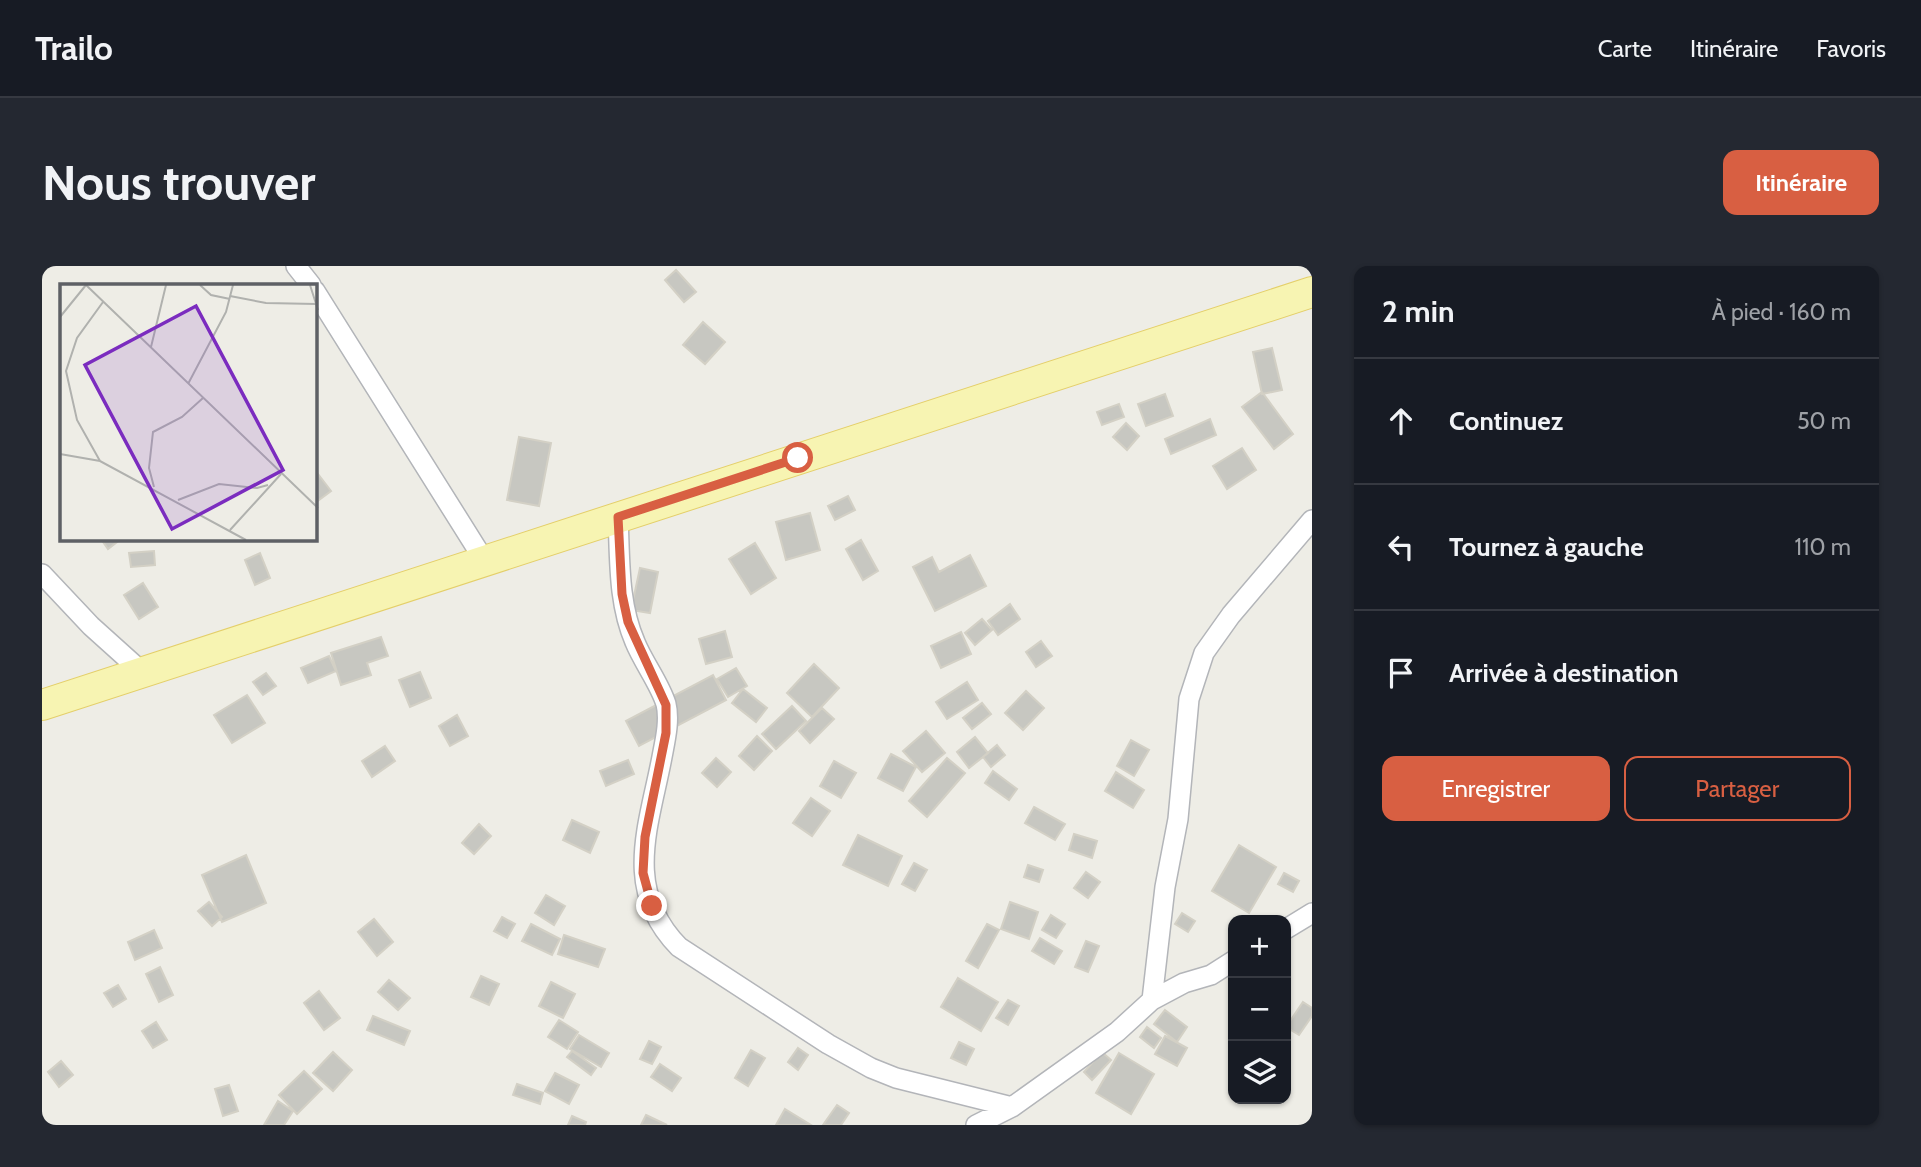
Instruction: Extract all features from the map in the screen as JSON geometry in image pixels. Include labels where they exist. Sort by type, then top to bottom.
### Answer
[{"type":"main road","points":[[42,705],[1312,292]]},
{"type":"street","points":[[296,266],[310,284]]},
{"type":"street","points":[[317,294],[484,560]]},
{"type":"street","points":[[618,517],[622,594],[628,622],[666,705],[666,733],[645,837],[643,873],[652,906],[664,931],[679,947],[828,1044],[871,1068],[896,1078],[1012,1107]]},
{"type":"street","points":[[1152,1000],[1165,887],[1178,818],[1189,699],[1204,653],[1231,615],[1312,520]]},
{"type":"street","points":[[42,574],[91,626],[141,671]]},
{"type":"street","points":[[1291,926],[1312,913]]},
{"type":"street","points":[[976,1125],[1012,1107],[1117,1032],[1152,1000],[1184,983],[1211,975],[1228,964]]},
{"type":"building","points":[[676,270],[696,292],[684,302],[665,280]]},
{"type":"building","points":[[703,322],[725,342],[705,364],[683,345]]},
{"type":"building","points":[[1272,348],[1282,390],[1262,394],[1253,352]]},
{"type":"building","points":[[1262,392],[1293,434],[1274,449],[1242,407]]},
{"type":"building","points":[[1165,394],[1173,416],[1146,426],[1138,404]]},
{"type":"building","points":[[1119,404],[1124,417],[1102,425],[1097,412]]},
{"type":"building","points":[[1210,419],[1216,435],[1171,454],[1165,439]]},
{"type":"building","points":[[1126,423],[1139,436],[1127,450],[1113,437]]},
{"type":"building","points":[[519,437],[551,443],[539,506],[507,500]]},
{"type":"building","points":[[1242,448],[1256,470],[1227,489],[1213,466]]},
{"type":"building","points":[[317,473],[331,491],[317,502]]},
{"type":"building","points":[[848,496],[855,510],[835,520],[828,506]]},
{"type":"building","points":[[810,513],[820,550],[786,560],[776,522]]},
{"type":"building","points":[[861,540],[878,571],[863,580],[846,549]]},
{"type":"building","points":[[102,541],[118,541],[108,549]]},
{"type":"building","points":[[755,543],[776,578],[751,594],[729,559]]},
{"type":"building","points":[[154,551],[155,565],[131,567],[129,553]]},
{"type":"building","points":[[260,553],[270,578],[255,585],[245,560]]},
{"type":"building","points":[[970,555],[986,586],[935,611],[913,567],[932,557],[939,572]]},
{"type":"building","points":[[640,568],[658,572],[650,613],[631,610]]},
{"type":"building","points":[[143,583],[158,607],[139,619],[124,595]]},
{"type":"building","points":[[1010,604],[1020,619],[998,635],[988,621]]},
{"type":"building","points":[[982,619],[992,630],[975,645],[965,633]]},
{"type":"building","points":[[725,631],[732,657],[706,664],[699,639]]},
{"type":"building","points":[[961,632],[971,654],[941,668],[931,646]]},
{"type":"building","points":[[381,637],[388,656],[367,663],[371,675],[341,685],[331,653]]},
{"type":"building","points":[[1041,641],[1052,656],[1036,667],[1026,652]]},
{"type":"building","points":[[329,656],[336,671],[308,683],[301,668]]},
{"type":"building","points":[[814,664],[839,688],[812,717],[787,693]]},
{"type":"building","points":[[736,668],[747,686],[728,697],[717,679]]},
{"type":"building","points":[[420,672],[431,698],[410,707],[399,680]]},
{"type":"building","points":[[266,673],[276,686],[263,695],[253,682]]},
{"type":"building","points":[[713,675],[726,700],[639,746],[626,721]]},
{"type":"building","points":[[967,682],[978,700],[947,719],[936,702]]},
{"type":"building","points":[[743,689],[767,708],[756,722],[732,703]]},
{"type":"building","points":[[1026,691],[1044,708],[1023,730],[1005,713]]},
{"type":"building","points":[[247,695],[265,723],[232,743],[214,715]]},
{"type":"building","points":[[982,703],[991,714],[972,729],[963,718]]},
{"type":"building","points":[[792,706],[806,721],[776,749],[762,734]]},
{"type":"building","points":[[822,708],[834,719],[810,743],[799,731]]},
{"type":"building","points":[[457,715],[468,736],[450,746],[439,726]]},
{"type":"building","points":[[926,731],[945,753],[922,772],[903,751]]},
{"type":"building","points":[[757,736],[772,751],[754,770],[739,756]]},
{"type":"building","points":[[975,737],[988,753],[969,768],[957,752]]},
{"type":"building","points":[[1131,740],[1149,750],[1134,776],[1117,766]]},
{"type":"building","points":[[997,745],[1005,755],[991,767],[983,757]]},
{"type":"building","points":[[385,746],[395,761],[372,777],[362,761]]},
{"type":"building","points":[[891,754],[916,767],[903,791],[878,778]]},
{"type":"building","points":[[716,758],[731,772],[717,787],[702,773]]},
{"type":"building","points":[[947,758],[965,773],[927,817],[909,801]]},
{"type":"building","points":[[628,760],[634,774],[606,786],[600,771]]},
{"type":"building","points":[[834,761],[856,773],[841,798],[820,786]]},
{"type":"building","points":[[993,771],[1017,789],[1009,800],[985,783]]},
{"type":"building","points":[[1116,772],[1144,790],[1133,808],[1105,791]]},
{"type":"building","points":[[811,798],[830,811],[812,836],[793,823]]},
{"type":"building","points":[[1034,807],[1065,824],[1055,840],[1025,823]]},
{"type":"building","points":[[572,820],[599,832],[590,853],[563,840]]},
{"type":"building","points":[[479,824],[491,836],[474,854],[462,843]]},
{"type":"building","points":[[1074,834],[1097,841],[1092,858],[1069,850]]},
{"type":"building","points":[[858,835],[902,856],[888,886],[843,865]]},
{"type":"building","points":[[1239,845],[1276,867],[1249,913],[1212,891]]},
{"type":"building","points":[[246,855],[266,903],[222,922],[202,875]]},
{"type":"building","points":[[914,863],[927,870],[915,891],[902,884]]},
{"type":"building","points":[[1028,865],[1043,870],[1039,882],[1024,877]]},
{"type":"building","points":[[1086,872],[1100,882],[1088,898],[1074,888]]},
{"type":"building","points":[[1284,873],[1299,881],[1293,892],[1278,884]]},
{"type":"building","points":[[546,895],[565,906],[554,925],[535,913]]},
{"type":"building","points":[[209,902],[222,917],[212,926],[198,911]]},
{"type":"building","points":[[1010,902],[1038,912],[1029,939],[1001,929]]},
{"type":"building","points":[[1182,913],[1195,921],[1188,932],[1175,924]]},
{"type":"building","points":[[1051,915],[1065,924],[1056,938],[1042,930]]},
{"type":"building","points":[[502,917],[515,924],[507,938],[494,931]]},
{"type":"building","points":[[374,919],[393,942],[377,956],[358,932]]},
{"type":"building","points":[[531,924],[560,939],[552,955],[522,941]]},
{"type":"building","points":[[987,924],[999,930],[978,968],[966,961]]},
{"type":"building","points":[[154,930],[162,948],[135,960],[128,942]]},
{"type":"building","points":[[564,935],[605,949],[598,967],[558,954]]},
{"type":"building","points":[[1040,938],[1062,951],[1054,964],[1032,951]]},
{"type":"building","points":[[1086,941],[1099,946],[1088,972],[1075,967]]},
{"type":"building","points":[[160,967],[173,995],[159,1002],[146,974]]},
{"type":"building","points":[[481,976],[499,984],[489,1005],[471,997]]},
{"type":"building","points":[[958,978],[998,1002],[981,1031],[941,1007]]},
{"type":"building","points":[[389,980],[410,998],[398,1010],[378,992]]},
{"type":"building","points":[[551,982],[575,994],[563,1018],[539,1006]]},
{"type":"building","points":[[118,985],[126,999],[113,1007],[104,993]]},
{"type":"building","points":[[319,991],[340,1018],[324,1030],[304,1003]]},
{"type":"building","points":[[1008,1000],[1019,1006],[1008,1025],[996,1018]]},
{"type":"building","points":[[1303,1002],[1312,1008],[1312,1016],[1299,1035],[1291,1030],[1291,1020]]},
{"type":"building","points":[[1165,1010],[1187,1027],[1177,1042],[1154,1024]]},
{"type":"building","points":[[373,1016],[410,1031],[404,1045],[367,1030]]},
{"type":"building","points":[[559,1020],[578,1032],[567,1049],[548,1037]]},
{"type":"building","points":[[156,1022],[167,1040],[153,1048],[142,1031]]},
{"type":"building","points":[[1147,1027],[1161,1038],[1154,1048],[1140,1037]]},
{"type":"building","points":[[579,1035],[609,1053],[601,1067],[570,1049]]},
{"type":"building","points":[[1165,1036],[1187,1048],[1177,1066],[1155,1054]]},
{"type":"building","points":[[649,1041],[661,1047],[652,1064],[640,1059]]},
{"type":"building","points":[[959,1042],[974,1049],[966,1065],[951,1058]]},
{"type":"building","points":[[798,1048],[808,1055],[798,1070],[788,1062]]},
{"type":"building","points":[[751,1050],[765,1058],[748,1086],[735,1078]]},
{"type":"building","points":[[572,1051],[596,1068],[591,1075],[567,1057]]},
{"type":"building","points":[[333,1052],[352,1070],[333,1091],[313,1073]]},
{"type":"building","points":[[1102,1052],[1111,1060],[1092,1080],[1084,1072]]},
{"type":"building","points":[[1119,1053],[1154,1074],[1131,1114],[1096,1093]]},
{"type":"building","points":[[61,1061],[73,1075],[59,1087],[48,1072]]},
{"type":"building","points":[[660,1064],[681,1078],[672,1091],[651,1077]]},
{"type":"building","points":[[304,1071],[322,1089],[297,1114],[279,1095]]},
{"type":"building","points":[[555,1073],[579,1085],[569,1104],[545,1091]]},
{"type":"building","points":[[517,1084],[543,1093],[540,1104],[513,1095]]},
{"type":"building","points":[[229,1085],[238,1111],[223,1116],[215,1089]]},
{"type":"building","points":[[278,1101],[293,1111],[284,1125],[264,1125]]},
{"type":"building","points":[[837,1105],[849,1113],[841,1125],[823,1125]]},
{"type":"building","points":[[785,1109],[811,1125],[776,1125]]},
{"type":"building","points":[[646,1115],[667,1125],[641,1125]]},
{"type":"building","points":[[572,1116],[586,1122],[585,1125],[568,1125]]},
{"type":"route","points":[[652,906],[643,873],[645,837],[666,733],[666,705],[628,622],[622,594],[618,517],[798,458]]}]
